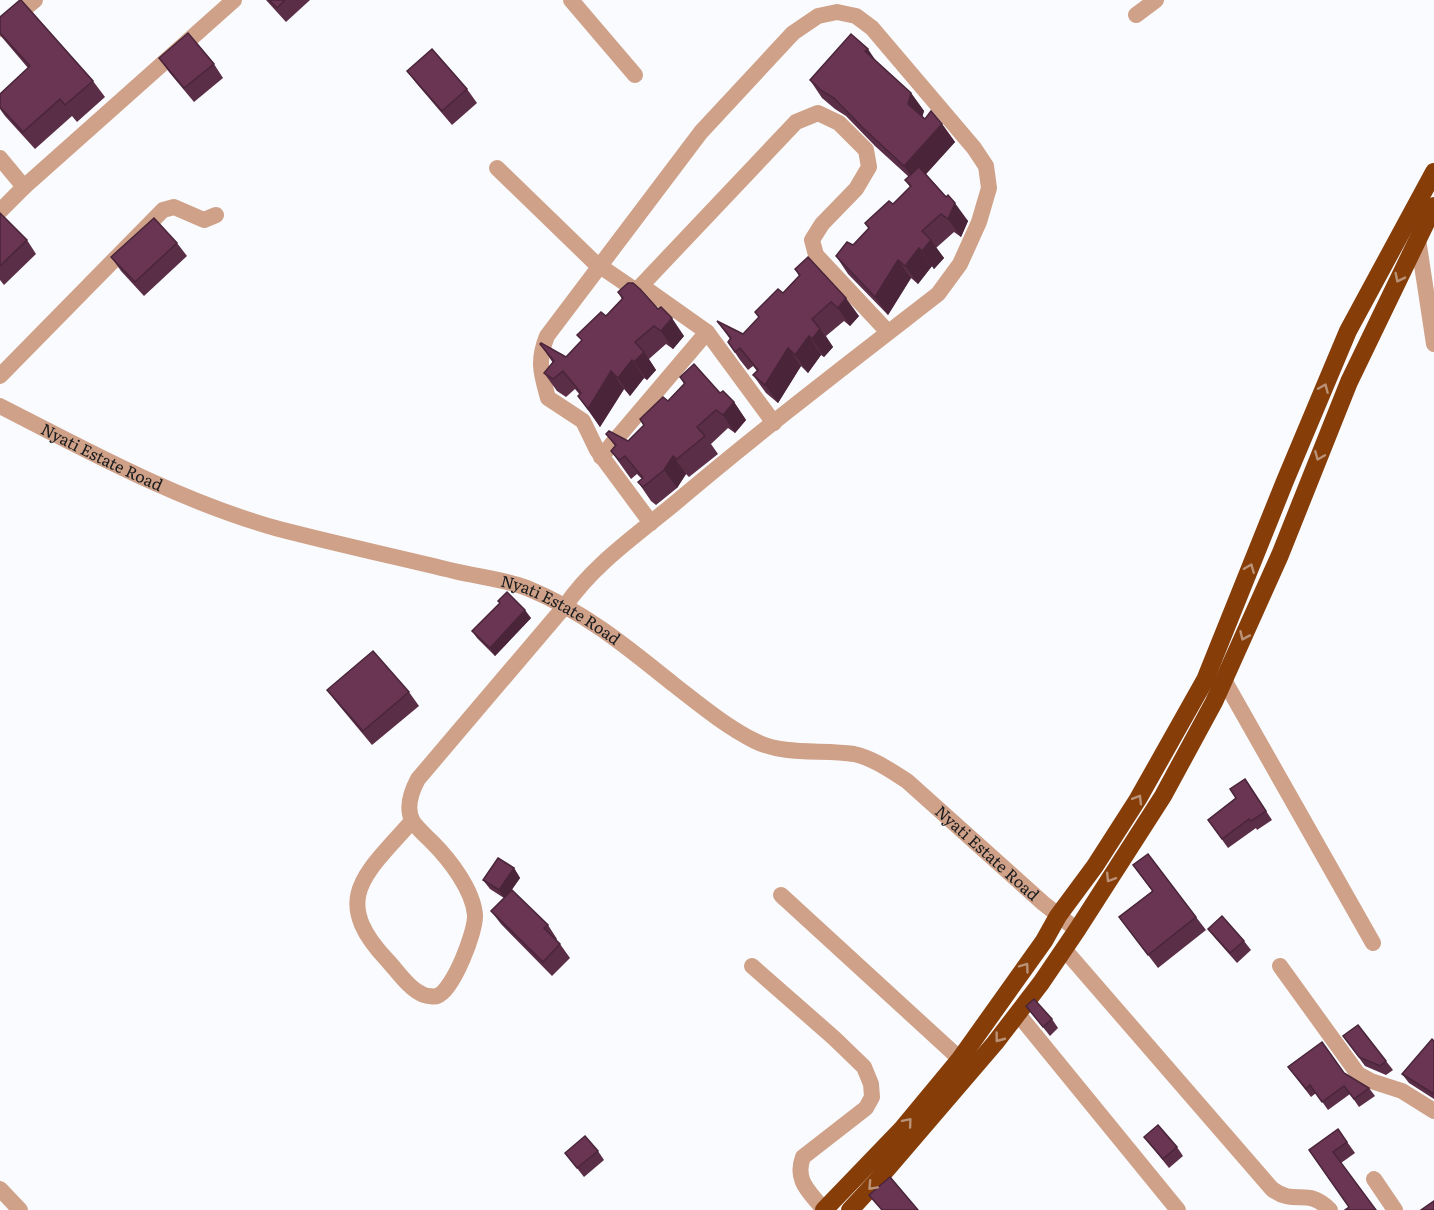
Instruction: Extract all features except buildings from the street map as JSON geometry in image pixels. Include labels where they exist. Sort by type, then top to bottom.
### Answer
[{"type":"highway","points":[[824,1210],[902,1129],[960,1059],[1044,941],[1058,916],[1095,866],[1138,799],[1205,680],[1348,331],[1434,172]]},
{"type":"highway","points":[[850,1210],[996,1044],[1077,930],[1163,795],[1214,702],[1280,555],[1349,382],[1434,206]]},
{"type":"street","points":[[0,29],[35,0]]},
{"type":"street","points":[[0,211],[234,0]]},
{"type":"street","points":[[571,0],[635,75]]},
{"type":"street","points":[[1136,15],[1156,0]]},
{"type":"street","points":[[412,821],[362,882],[356,908],[372,944],[415,989],[425,996],[437,996],[446,990],[453,978],[473,934],[475,915],[465,885],[448,859],[412,821],[409,803],[411,792],[418,779],[596,568],[774,423],[938,294],[960,264],[979,222],[989,188],[986,166],[974,148],[872,28],[856,16],[837,12],[818,16],[793,33],[701,132],[547,336],[540,354],[542,377],[548,398],[583,421],[601,457],[651,523]]},
{"type":"street","points":[[637,290],[796,122],[818,113],[839,123],[866,150],[869,167],[856,189],[822,224],[812,240],[816,255],[888,332]]},
{"type":"street","points":[[0,158],[24,187]]},
{"type":"street","points":[[497,168],[599,266],[637,290],[649,291],[707,332],[774,423]]},
{"type":"street","points":[[0,376],[163,210],[174,207],[204,220],[216,215]]},
{"type":"street","points":[[1418,239],[1434,344]]},
{"type":"street","points":[[601,457],[707,332]]},
{"type":"street","name":"Nyati Estate Road","points":[[0,406],[105,459],[232,515],[462,573],[499,579],[527,588],[564,606],[586,617],[621,642],[714,716],[759,743],[778,749],[855,754],[883,765],[907,781],[1058,916],[1077,930]]},
{"type":"street","points":[[1224,680],[1372,943]]},
{"type":"street","points":[[781,895],[960,1059]]},
{"type":"street","points":[[1064,949],[1272,1189],[1281,1196],[1308,1197],[1319,1200],[1330,1210]]},
{"type":"street","points":[[752,966],[864,1067],[871,1084],[872,1098],[866,1108],[804,1157],[800,1167],[803,1185],[824,1210]]},
{"type":"street","points":[[1280,966],[1358,1074],[1371,1081],[1402,1091],[1434,1111]]},
{"type":"street","points":[[1018,1014],[1178,1210]]},
{"type":"street","points":[[1374,1179],[1395,1210]]},
{"type":"street","points":[[0,1189],[20,1210]]}]
